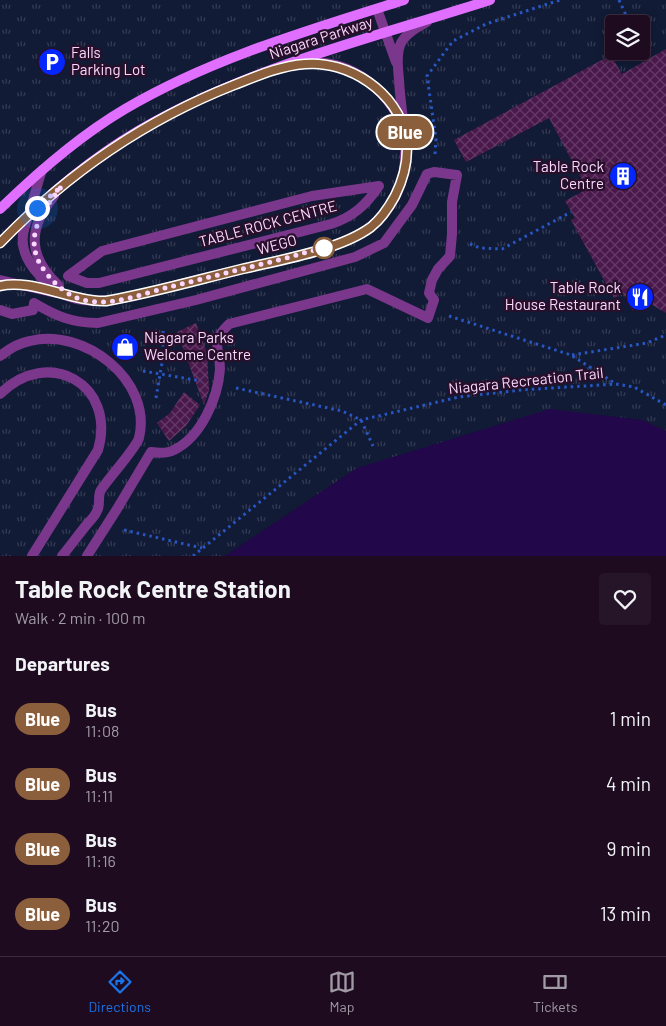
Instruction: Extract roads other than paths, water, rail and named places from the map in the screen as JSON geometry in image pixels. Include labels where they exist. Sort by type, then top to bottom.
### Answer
[{"type":"main road","name":"Niagara Parkway","points":[[0,209],[42,170],[101,125],[124,110],[173,84],[216,64],[270,43],[404,0]]},
{"type":"main road","name":"Niagara Parkway","points":[[0,243],[62,186],[94,161],[138,132],[213,94],[279,68],[490,0]]},
{"type":"street","points":[[377,8],[398,68]]},
{"type":"street","name":"WEGO","points":[[42,170],[24,226],[23,246],[32,268],[49,286],[59,293],[81,300],[106,301],[149,292],[329,246],[360,233],[382,217],[399,188],[405,168],[406,144],[398,53],[401,43],[414,29],[437,17]]},
{"type":"street","name":"WEGO","points":[[279,68],[326,63],[344,68],[363,78],[380,92],[394,108],[404,129]]},
{"type":"street","points":[[0,310],[12,314],[33,310],[34,303],[62,318],[82,323],[98,323],[196,300],[355,257],[384,243],[412,205],[426,174],[434,172],[457,175],[452,202],[450,256],[438,269],[432,280],[429,293],[434,300],[428,318],[367,290],[229,324],[222,330],[216,340],[220,369],[215,396],[200,428],[184,444],[173,451],[151,452],[87,556]]},
{"type":"street","name":"WEGO","points":[[62,186],[40,215],[36,227],[34,248],[38,260],[52,279],[61,288],[81,300]]},
{"type":"street","name":"TABLE ROCK CENTRE","points":[[379,186],[372,197],[352,216],[331,224],[100,283],[87,283],[68,276],[102,250],[312,196],[379,186]]},
{"type":"street","points":[[0,280],[81,300]]},
{"type":"street","points":[[0,286],[30,286]]},
{"type":"street","points":[[0,356],[19,344],[40,339],[60,340],[83,346],[95,352],[116,368],[125,378],[137,401],[140,414],[139,440],[99,492],[98,510],[62,556]]},
{"type":"street","points":[[0,394],[22,379],[46,373],[57,373],[70,376],[85,386],[100,412],[102,431],[98,450],[32,556]]},
{"type":"place","name":"Falls Parking Lot","points":[[52,62]]},
{"type":"place","name":"Table Rock Centre","points":[[623,176]]},
{"type":"place","name":"Table Rock House Restaurant","points":[[640,297]]},
{"type":"place","name":"Niagara Parks Welcome Centre","points":[[125,347]]}]
